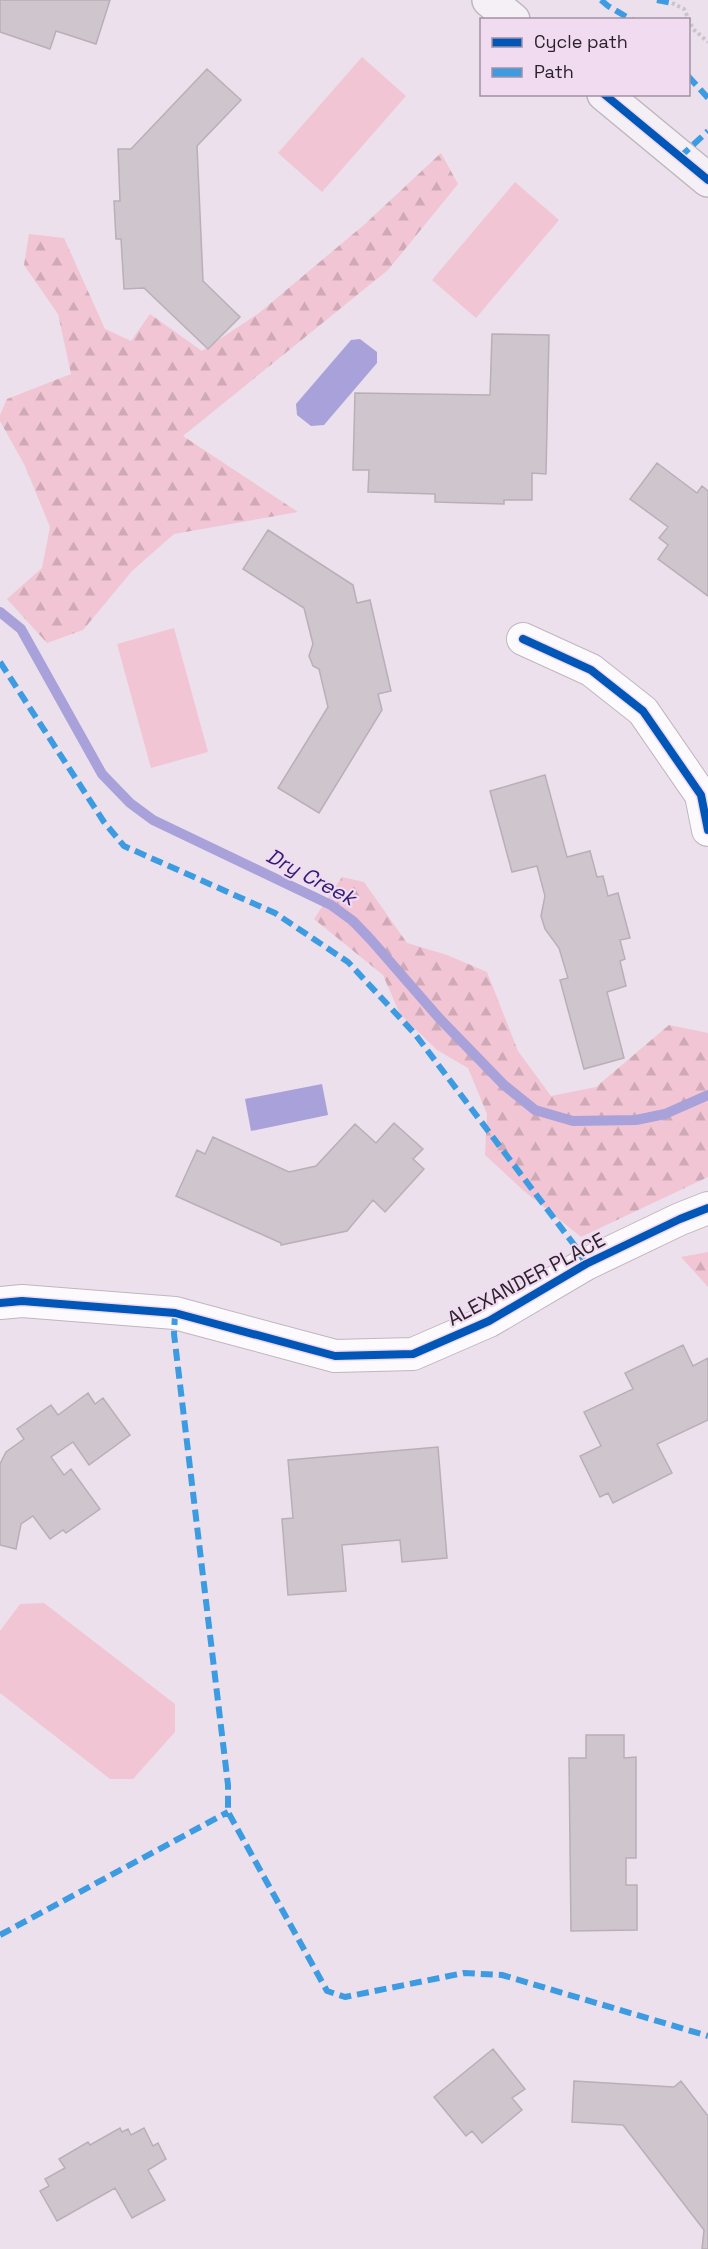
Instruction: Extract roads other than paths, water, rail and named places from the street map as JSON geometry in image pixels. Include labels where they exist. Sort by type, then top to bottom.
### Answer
[{"type":"street","points":[[489,0],[511,18]]},
{"type":"street","points":[[606,96],[708,180]]},
{"type":"street","points":[[524,639],[591,670],[644,711],[701,795],[708,830]]},
{"type":"street","name":"ALEXANDER PLACE","points":[[0,1303],[22,1301],[175,1313],[335,1356],[413,1354],[489,1321],[586,1264],[680,1218],[708,1208]]},
{"type":"waterway","name":"Dry Creek","points":[[0,612],[21,629],[102,774],[130,803],[153,820],[331,905],[353,921],[439,1018],[504,1085],[535,1110],[573,1121],[636,1120],[665,1114],[708,1095]]}]
